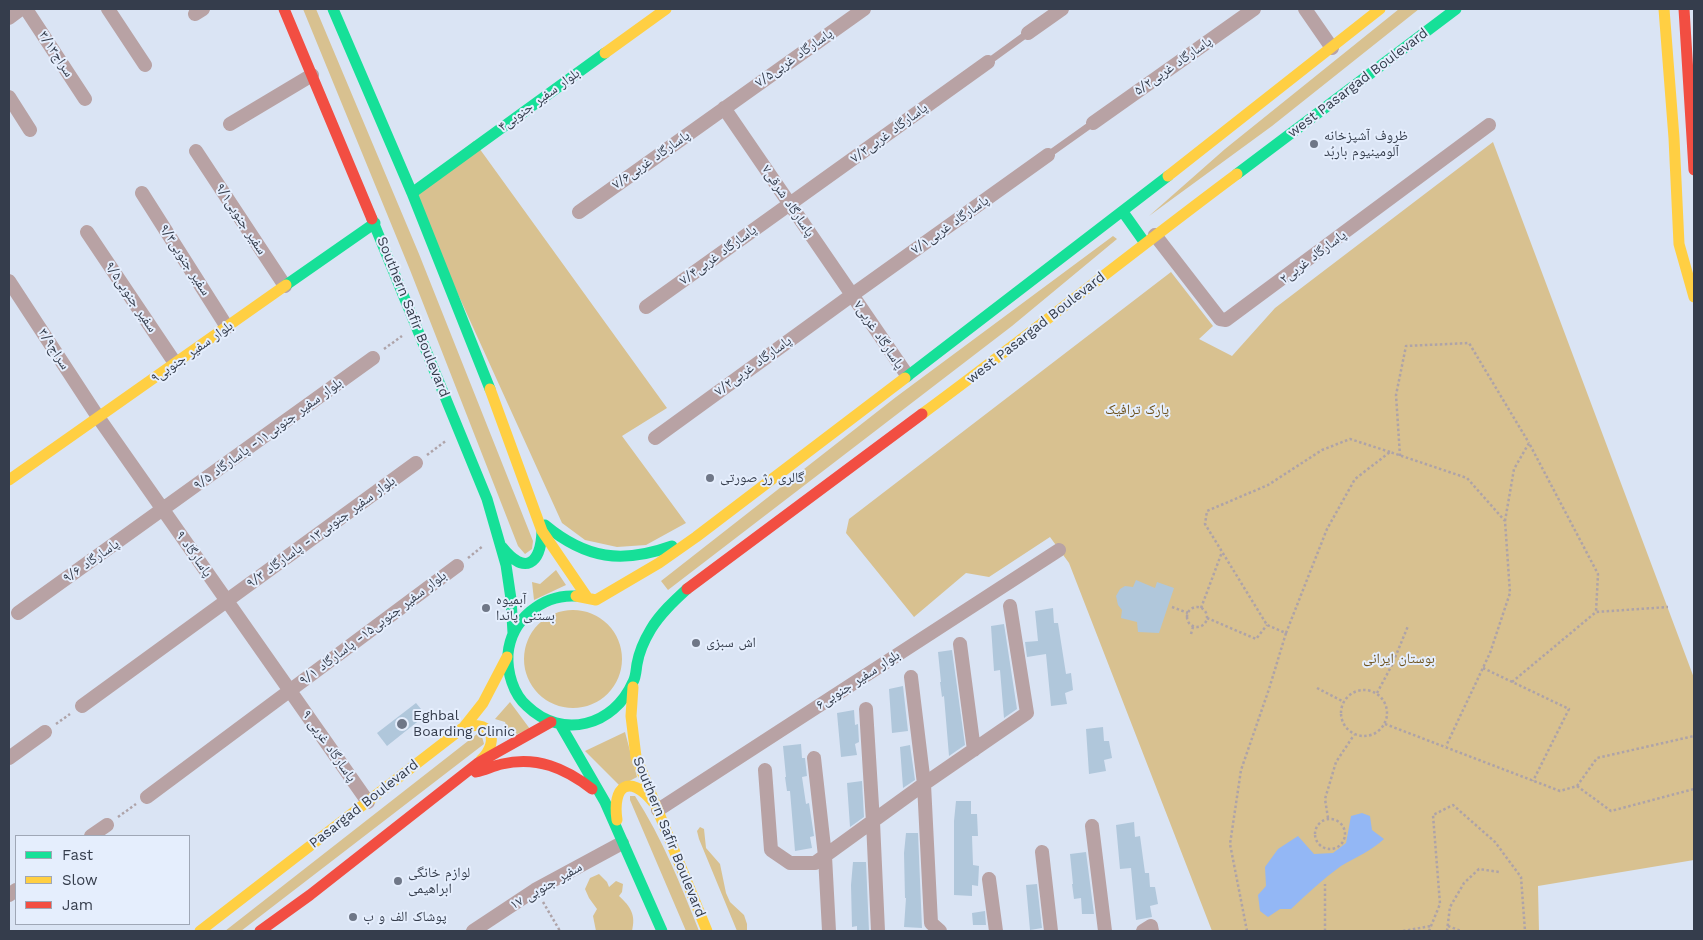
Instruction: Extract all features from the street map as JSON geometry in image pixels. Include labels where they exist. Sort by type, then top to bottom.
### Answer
[{"type":"main road","name":"Southern Safir Boulevard","points":[[284,9],[480,478],[508,572],[513,633]]},
{"type":"main road","points":[[333,9],[412,193],[495,402],[542,531],[592,598]]},
{"type":"main road","name":"بلوار سفیر جنوبی۴","points":[[412,193],[666,9]]},
{"type":"main road","points":[[634,682],[627,696],[617,708],[605,717],[583,724],[555,723],[532,712],[518,697],[509,678],[507,657],[513,633],[523,618],[536,606],[552,598],[570,595],[592,598],[660,563],[1123,212],[1380,9]]},
{"type":"main road","name":"west Pasargad Boulevard","points":[[634,682],[642,648],[652,629],[673,601],[692,584],[1006,352],[1150,239],[1456,9]]},
{"type":"main road","points":[[1664,9],[1674,138],[1679,244],[1694,297]]},
{"type":"main road","points":[[1684,9],[1691,67],[1694,170]]},
{"type":"main road","points":[[1123,212],[1150,239]]},
{"type":"main road","name":"بلوار سفیر جنوبی۹","points":[[9,480],[375,223]]},
{"type":"main road","points":[[535,512],[546,526],[566,542],[584,551],[602,556],[634,558],[667,549],[696,536]]},
{"type":"main road","points":[[502,547],[512,559],[525,564],[531,563],[537,558],[541,550],[542,531]]},
{"type":"main road","name":"Pasargad Boulevard","points":[[200,931],[461,729],[483,703],[507,657]]},
{"type":"main road","name":"Southern Safir Boulevard","points":[[634,682],[631,716],[636,757],[708,931]]},
{"type":"main road","points":[[478,763],[555,723]]},
{"type":"main road","points":[[555,723],[605,802],[662,931]]},
{"type":"main road","points":[[260,931],[310,895],[488,754],[492,746],[491,737],[487,729],[480,725],[472,724],[461,729]]},
{"type":"main road","points":[[460,777],[503,764],[539,762],[557,766],[576,775],[601,796]]},
{"type":"main road","points":[[622,843],[614,807],[618,792],[623,788],[631,786],[638,787],[649,797],[658,810]]},
{"type":"street","points":[[9,18],[21,9]]},
{"type":"street","name":"سراج۳/۱۳","points":[[26,9],[85,99]]},
{"type":"street","points":[[108,9],[145,65]]},
{"type":"street","name":"پاسارگاد غربی۷/۵","points":[[724,108],[864,9]]},
{"type":"street","points":[[1028,33],[1062,9]]},
{"type":"street","name":"پاسارگاد غربی۵/۲","points":[[1093,123],[1254,9]]},
{"type":"street","points":[[1305,9],[1332,48]]},
{"type":"street","name":"پاسارگاد غربی۷/۳","points":[[790,204],[988,62]]},
{"type":"street","points":[[230,124],[312,75]]},
{"type":"street","points":[[9,97],[30,130]]},
{"type":"street","name":"پاسارگاد شرقی۷","points":[[724,108],[852,295]]},
{"type":"street","name":"پاسارگاد غربی۷/۶","points":[[579,212],[724,108]]},
{"type":"street","name":"پاسارگاد غربی۲","points":[[1150,239],[1220,319],[1226,320],[1488,125]]},
{"type":"street","name":"سفیر جنوبی۹/۱","points":[[196,151],[285,286]]},
{"type":"street","name":"پاسارگاد غربی۷/۱","points":[[852,295],[1048,155]]},
{"type":"street","name":"سفیر جنوبی۹/۳","points":[[142,194],[227,327]]},
{"type":"street","name":"پاسارگاد غربی۷/۴","points":[[646,307],[790,204]]},
{"type":"street","name":"سفیر جنوبی۹/۵","points":[[87,232],[175,363]]},
{"type":"street","name":"سراج۳/۹","points":[[9,280],[98,417]]},
{"type":"street","name":"پاسارگاد غربی۷","points":[[852,295],[907,375]]},
{"type":"street","name":"پاسارگاد غربی۷/۲","points":[[655,438],[852,295]]},
{"type":"street","name":"بلوار سفیر جنوبی۱۱- پاسارگاد ۹/۵","points":[[163,509],[373,358]]},
{"type":"street","name":"پاسارگاد ۹","points":[[98,417],[290,690]]},
{"type":"street","name":"بلوار سفیر جنوبی۱۳- پاسارگاد ۹/۳","points":[[82,706],[416,463]]},
{"type":"street","name":"پاسارگاد ۹/۶","points":[[18,612],[163,509]]},
{"type":"street","name":"بلوار سفیر جنوبی۶","points":[[658,810],[1059,550]]},
{"type":"street","name":"بلوار سفیر جنوبی۱۵- پاسارگاد ۹/۱","points":[[147,797],[457,566]]},
{"type":"street","points":[[765,770],[771,850],[790,863],[815,863],[924,784],[1027,713],[1010,606]]},
{"type":"street","points":[[960,644],[974,750]]},
{"type":"street","points":[[912,677],[924,784],[931,923],[940,931]]},
{"type":"street","name":"پاسارگاد غربی ۹","points":[[290,690],[368,802]]},
{"type":"street","points":[[866,709],[874,822],[878,931]]},
{"type":"street","points":[[9,758],[45,732]]},
{"type":"street","points":[[814,758],[825,856],[829,931]]},
{"type":"street","points":[[93,835],[107,825]]},
{"type":"street","points":[[1092,826],[1105,931]]},
{"type":"street","name":"سفیر جنوبی ۱۷","points":[[473,931],[536,890],[622,843]]},
{"type":"street","points":[[1042,852],[1051,931]]},
{"type":"street","points":[[990,879],[996,931]]},
{"type":"street","points":[[1143,931],[1151,926],[1152,931]]},
{"type":"lane","points":[[988,62],[1028,33]]},
{"type":"lane","points":[[1048,155],[1093,123]]},
{"type":"path","points":[[373,358],[416,324]]},
{"type":"path","points":[[1400,456],[1396,395],[1406,346],[1469,343],[1529,443],[1598,574],[1596,612]]},
{"type":"path","points":[[416,463],[460,432]]},
{"type":"path","points":[[1286,633],[1267,625],[1205,524],[1207,511],[1268,485],[1322,450],[1350,439],[1467,478],[1505,521]]},
{"type":"path","points":[[1446,746],[1490,653],[1510,593],[1505,521],[1514,469],[1529,443]]},
{"type":"path","points":[[1247,931],[1230,844],[1241,770],[1286,633],[1326,529],[1356,479],[1390,452]]},
{"type":"path","points":[[457,566],[498,535]]},
{"type":"path","points":[[1201,608],[1222,552]]},
{"type":"path","points":[[1172,607],[1188,613]]},
{"type":"path","points":[[1188,613],[1194,608],[1201,608],[1206,612],[1208,618],[1256,638],[1267,625]]},
{"type":"path","points":[[1512,682],[1596,612],[1668,608]]},
{"type":"path","points":[[1188,613],[1188,622],[1193,627]]},
{"type":"path","points":[[1193,627],[1203,626],[1208,618]]},
{"type":"path","points":[[1377,693],[1392,665],[1408,626]]},
{"type":"path","points":[[1190,634],[1193,627]]},
{"type":"path","points":[[1483,668],[1570,710],[1533,781]]},
{"type":"path","points":[[1317,688],[1344,702]]},
{"type":"path","points":[[1362,690],[1377,693],[1386,704],[1388,711],[1385,724],[1375,735],[1360,737],[1354,735],[1343,724],[1341,709],[1344,702],[1355,692],[1362,690]]},
{"type":"path","points":[[45,732],[82,706]]},
{"type":"path","points":[[1385,724],[1560,791],[1577,786],[1597,758],[1694,736]]},
{"type":"path","points":[[1328,819],[1325,799],[1333,771],[1336,762],[1354,735]]},
{"type":"path","points":[[1577,786],[1611,811],[1694,789]]},
{"type":"path","points":[[107,825],[147,797]]},
{"type":"path","points":[[1429,931],[1440,904],[1433,815],[1453,805],[1495,842],[1521,877],[1525,931]]},
{"type":"path","points":[[1328,819],[1341,823],[1345,832],[1340,845],[1331,849],[1322,846],[1316,838],[1316,828],[1323,820],[1328,819]]},
{"type":"path","points":[[1447,931],[1450,907],[1464,883],[1480,869],[1499,872]]},
{"type":"path","points":[[1325,884],[1325,931]]},
{"type":"path","points":[[536,890],[560,931]]},
{"type":"path","points":[[1403,931],[1431,926]]},
{"type":"path","points":[[1448,926],[1461,931]]},
{"type":"green space","points":[[303,9],[316,9],[419,254],[533,541],[532,549],[525,554],[518,546],[410,270]]},
{"type":"green space","points":[[1399,9],[1419,9],[1272,126],[1149,216],[1225,149]]},
{"type":"green space","points":[[474,141],[667,408],[622,436],[686,523],[646,545],[617,547],[585,540],[562,523],[412,193]]},
{"type":"green space","name":"بوستان ایرانی","points":[[1493,142],[1694,678],[1694,860],[1538,886],[1539,931],[1212,931],[1069,563],[1050,537],[989,577],[966,573],[914,617],[846,533],[849,519],[1171,272],[1213,326],[1199,339],[1232,356],[1275,308]]},
{"type":"green space","points":[[1113,236],[1117,239],[1012,326],[668,590],[661,581],[896,397]]},
{"type":"green space","points":[[556,570],[566,585],[534,600],[532,582],[540,584]]},
{"type":"green space","points":[[573,610],[592,614],[608,624],[618,640],[622,659],[618,678],[608,694],[592,704],[573,708],[554,704],[538,694],[528,678],[524,659],[528,640],[538,624],[554,614]]},
{"type":"green space","points":[[510,702],[530,729],[510,737],[505,722],[495,719]]},
{"type":"green space","points":[[625,732],[637,777],[620,786],[585,751]]},
{"type":"green space","points":[[481,733],[484,744],[241,931],[225,931],[477,734]]},
{"type":"green space","points":[[630,796],[635,796],[654,828],[678,879],[699,931],[686,931],[630,800]]},
{"type":"green space","points":[[700,827],[704,829],[706,848],[720,864],[726,893],[730,902],[744,915],[747,931],[737,931],[699,839],[697,831]]},
{"type":"green space","points":[[599,874],[609,887],[616,881],[623,884],[622,892],[619,896],[632,912],[632,931],[596,931],[593,916],[597,909],[585,889],[590,878]]},
{"type":"water","points":[[1362,813],[1370,816],[1372,830],[1384,839],[1334,871],[1291,909],[1280,909],[1268,917],[1260,911],[1258,895],[1266,886],[1265,867],[1278,849],[1298,836],[1314,854],[1333,853],[1346,843],[1351,816]]},
{"type":"building","points":[[1136,580],[1155,588],[1157,582],[1174,588],[1159,633],[1138,632],[1137,622],[1121,618],[1122,610],[1118,605],[1116,596],[1120,589],[1125,586],[1133,587]]},
{"type":"building","points":[[1053,608],[1054,623],[1058,623],[1066,674],[1071,673],[1073,690],[1065,693],[1067,704],[1051,706],[1046,654],[1027,657],[1025,642],[1038,641],[1035,611]]},
{"type":"building","points":[[1004,624],[1017,709],[1004,718],[1000,670],[994,671],[991,626]]},
{"type":"building","points":[[952,650],[965,745],[949,756],[938,652]]},
{"type":"building","points":[[903,686],[908,731],[892,733],[889,689]]},
{"type":"building","name":"Eghbal Boarding Clinic","points":[[416,703],[426,715],[387,746],[377,733]]},
{"type":"building","points":[[854,710],[855,725],[858,724],[859,742],[855,744],[857,755],[841,757],[837,713]]},
{"type":"building","points":[[1103,727],[1104,741],[1109,741],[1112,758],[1104,760],[1106,771],[1089,774],[1086,729]]},
{"type":"building","points":[[801,744],[802,758],[805,758],[807,776],[802,777],[806,804],[809,803],[814,836],[810,837],[812,848],[795,851],[790,791],[787,791],[783,746]]},
{"type":"building","points":[[910,745],[915,780],[903,788],[900,747]]},
{"type":"building","points":[[862,781],[864,817],[850,827],[847,783]]},
{"type":"building","points":[[956,801],[971,801],[971,814],[977,814],[978,836],[972,836],[973,865],[979,866],[978,886],[972,885],[972,896],[954,895],[954,821]]},
{"type":"building","points":[[1134,822],[1135,837],[1140,836],[1145,873],[1149,873],[1150,887],[1155,887],[1158,904],[1150,906],[1152,917],[1136,920],[1131,868],[1120,869],[1116,825]]},
{"type":"building","points":[[906,833],[918,833],[922,928],[904,927],[906,898],[904,853]]},
{"type":"building","points":[[1086,852],[1094,914],[1082,914],[1081,898],[1074,899],[1072,884],[1070,854]]},
{"type":"building","points":[[853,862],[866,862],[869,931],[857,931],[857,926],[852,927],[851,885]]},
{"type":"building","points":[[1037,884],[1042,928],[1030,930],[1026,885]]},
{"type":"building","points":[[985,911],[986,925],[973,925],[972,913]]},
{"type":"traffic: fast","points":[[333,9],[412,193],[490,389]]},
{"type":"traffic: fast","points":[[1237,174],[1456,9]]},
{"type":"traffic: fast","points":[[412,193],[605,53]]},
{"type":"traffic: fast","points":[[905,378],[1168,176]]},
{"type":"traffic: fast","points":[[1123,212],[1145,243]]},
{"type":"traffic: fast","points":[[372,219],[487,499],[506,565],[513,633]]},
{"type":"traffic: fast","points":[[286,285],[375,223]]},
{"type":"traffic: fast","points":[[545,525],[575,545],[605,555],[637,555],[672,546]]},
{"type":"traffic: fast","points":[[502,547],[510,556],[518,561],[530,562],[539,552],[542,531]]},
{"type":"traffic: fast","points":[[576,596],[551,599],[530,611],[515,630],[508,654],[512,682],[522,701],[541,717],[556,723],[571,725],[586,723],[600,718],[613,709],[624,697],[634,680],[644,641],[663,613],[687,589]]},
{"type":"traffic: fast","points":[[560,724],[605,802],[662,931]]},
{"type":"traffic: slow","points":[[605,53],[666,9]]},
{"type":"traffic: slow","points":[[1168,176],[1380,9]]},
{"type":"traffic: slow","points":[[1664,9],[1674,138],[1679,244],[1694,297]]},
{"type":"traffic: slow","points":[[922,414],[1237,174]]},
{"type":"traffic: slow","points":[[9,480],[286,285]]},
{"type":"traffic: slow","points":[[576,596],[596,600],[659,563],[905,378]]},
{"type":"traffic: slow","points":[[490,389],[542,531],[587,597]]},
{"type":"traffic: slow","points":[[200,931],[464,727],[483,703],[507,657]]},
{"type":"traffic: slow","points":[[633,687],[631,716],[636,757],[707,931]]},
{"type":"traffic: slow","points":[[461,729],[479,726],[489,732],[491,745],[481,760]]},
{"type":"traffic: slow","points":[[617,820],[617,799],[624,787],[637,788],[653,802]]},
{"type":"traffic: jam","points":[[284,9],[372,219]]},
{"type":"traffic: jam","points":[[1684,9],[1694,170]]},
{"type":"traffic: jam","points":[[687,589],[922,414]]},
{"type":"traffic: jam","points":[[260,931],[310,895],[478,763],[551,722]]},
{"type":"traffic: jam","points":[[476,772],[515,762],[539,763],[561,770],[592,789]]},
{"type":"place","name":"ظروف آشپزخانه آلومینیوم باربُد","points":[[1314,144]]},
{"type":"place","name":"گالری رژ صورتی","points":[[710,478]]},
{"type":"place","name":"آبمیوه بستنی پاندا","points":[[486,608]]},
{"type":"place","name":"اش سبزی","points":[[696,643]]},
{"type":"place","name":"Eghbal Boarding Clinic","points":[[402,724]]},
{"type":"place","name":"لوازم خانگی ابراهیمی","points":[[398,881]]},
{"type":"place","name":"پوشاک الف و ب","points":[[353,917]]},
{"type":"park label","name":"پارک ترافیک","points":[[1137,410]]}]
